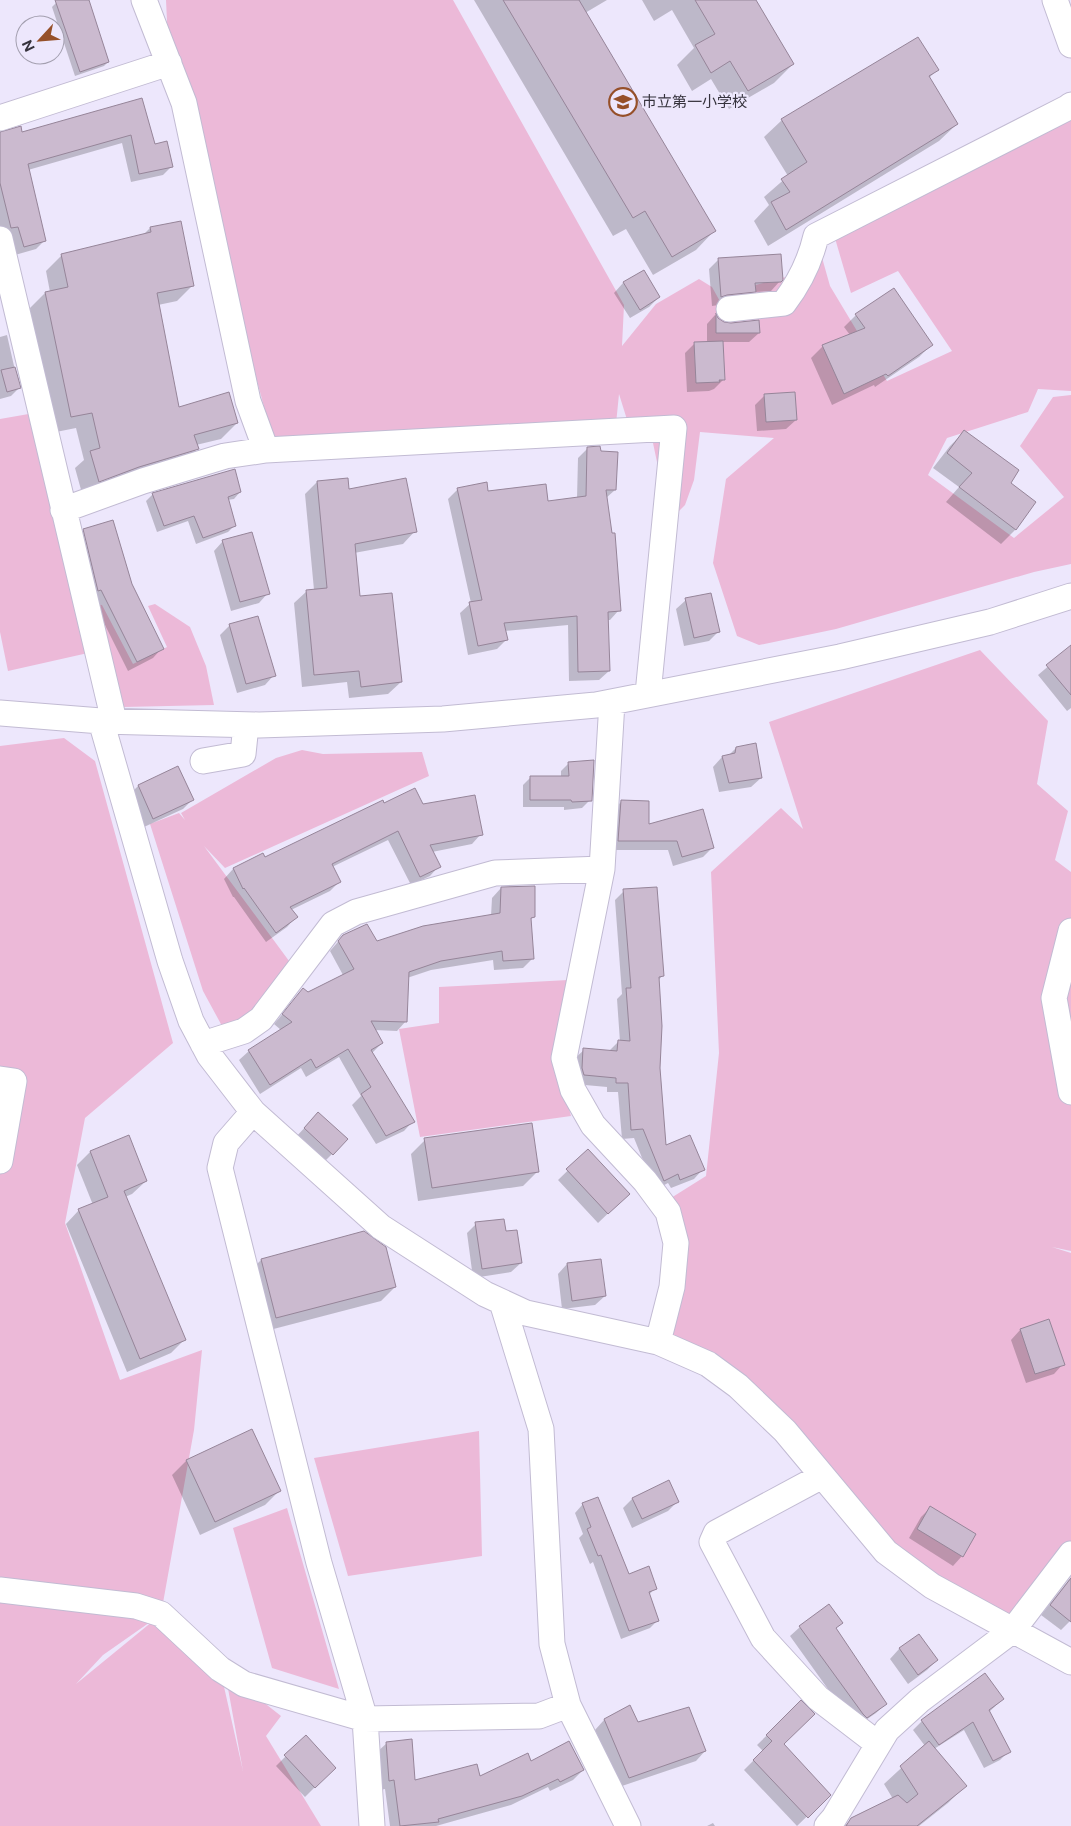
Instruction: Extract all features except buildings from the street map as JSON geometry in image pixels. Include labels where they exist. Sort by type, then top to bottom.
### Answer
[{"type":"street","points":[[144,0],[184,103],[248,401],[266,450]]},
{"type":"street","points":[[1055,0],[1071,45]]},
{"type":"street","points":[[0,118],[169,63]]},
{"type":"street","points":[[729,310],[784,303],[797,286],[811,257],[816,236],[1071,105]]},
{"type":"street","points":[[0,239],[63,510],[108,721],[170,961],[190,1021],[203,1044],[252,1112],[381,1227],[485,1294],[526,1313],[658,1342],[708,1364],[738,1386],[785,1430],[886,1552],[932,1586],[1071,1662]]},
{"type":"street","points":[[63,510],[152,478],[225,456],[266,450],[674,428],[648,694]]},
{"type":"street","points":[[0,713],[108,721],[246,724],[443,719],[596,705],[840,657],[980,624],[1071,596]]},
{"type":"street","points":[[612,702],[602,869],[564,1058],[572,1090],[593,1125],[645,1181],[668,1212],[676,1243],[672,1287],[658,1342]]},
{"type":"street","points":[[204,761],[243,754],[246,724]]},
{"type":"street","points":[[203,1044],[244,1031],[261,1019],[333,924],[356,912],[495,873],[602,869]]},
{"type":"street","points":[[1071,931],[1054,998],[1071,1092]]},
{"type":"street","points":[[0,1079],[14,1082],[0,1162]]},
{"type":"street","points":[[252,1112],[226,1143],[220,1168],[319,1563],[365,1719],[372,1826]]},
{"type":"street","points":[[502,1302],[541,1429],[552,1644],[568,1705],[628,1826]]},
{"type":"street","points":[[822,1476],[716,1533],[712,1542],[763,1638],[818,1698],[878,1744]]},
{"type":"street","points":[[827,1826],[834,1818],[886,1730],[920,1700],[1013,1630],[1071,1554]]},
{"type":"street","points":[[0,1590],[136,1606],[161,1614],[220,1669],[244,1684],[365,1719],[539,1716],[568,1705]]},
{"type":"shaded area","points":[[166,0],[453,0],[624,305],[622,346],[656,304],[699,279],[712,287],[722,305],[716,307],[726,306],[726,293],[797,274],[821,254],[830,286],[887,381],[952,351],[898,271],[851,293],[832,228],[1071,113],[1071,391],[1038,389],[1028,412],[947,438],[928,475],[1014,538],[1064,497],[1020,446],[1053,397],[1071,395],[1071,564],[1034,572],[836,629],[759,645],[737,636],[713,563],[726,479],[774,438],[700,432],[694,480],[685,505],[675,515],[666,505],[653,443],[629,426],[619,394],[616,424],[273,439],[169,63]]},
{"type":"shaded area","points":[[40,412],[53,467],[42,474],[56,478],[88,653],[8,671],[0,632],[0,419]]},
{"type":"shaded area","points":[[86,603],[102,605],[133,664],[167,647],[148,606],[155,604],[190,627],[206,666],[214,705],[123,707]]},
{"type":"shaded area","points":[[980,650],[1048,721],[1037,784],[1068,811],[1055,860],[1071,872],[1071,1251],[1052,1247],[1071,1253],[1071,1548],[1018,1622],[886,1552],[716,1370],[658,1340],[678,1248],[663,1203],[706,1176],[719,1053],[711,872],[781,808],[803,829],[769,722]]},
{"type":"shaded area","points":[[64,738],[95,761],[173,1043],[85,1118],[65,1223],[120,1380],[202,1350],[194,1430],[161,1614],[220,1669],[243,1771],[225,1672],[281,1716],[266,1736],[321,1826],[0,1826],[0,746]],"holes":[[[153,1621],[76,1684],[103,1655]]]},
{"type":"shaded area","points":[[302,750],[323,754],[422,752],[429,776],[225,868],[204,846],[292,965],[248,1021],[222,1026],[203,991],[150,824],[179,813],[185,820],[181,813],[276,758]]},
{"type":"shaded area","points":[[568,980],[560,1075],[571,1116],[420,1137],[399,1029],[439,1023],[439,987]]},
{"type":"shaded area","points":[[479,1431],[482,1556],[348,1576],[314,1458]]},
{"type":"shaded area","points":[[287,1508],[339,1689],[272,1668],[233,1528]]},
{"type":"place","name":"市立第一小学校","points":[[623,102]]}]
